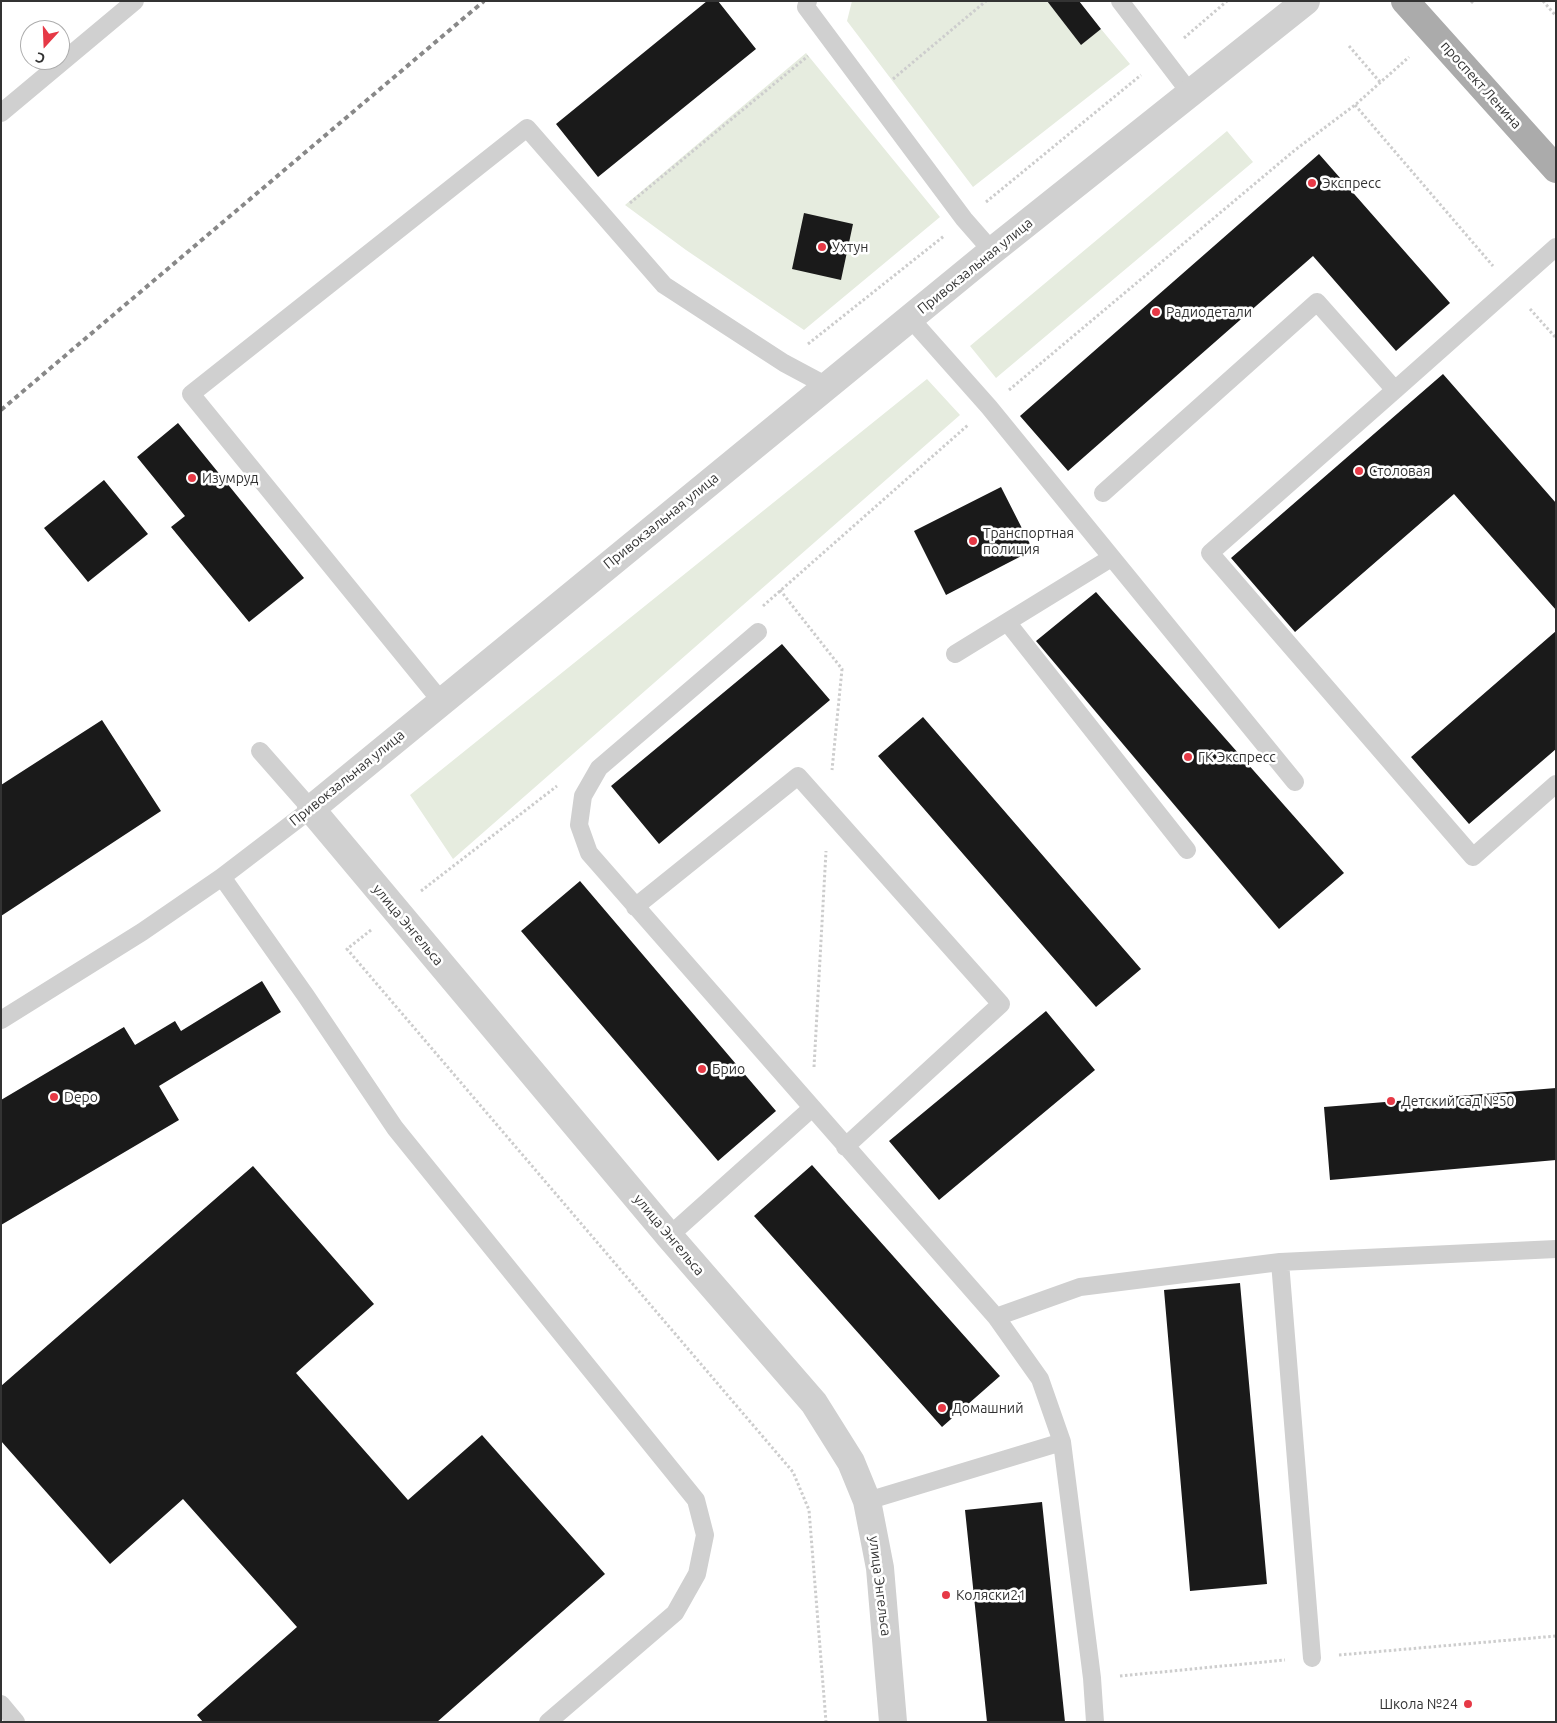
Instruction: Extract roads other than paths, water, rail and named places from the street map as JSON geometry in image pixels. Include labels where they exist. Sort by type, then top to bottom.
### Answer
[{"type":"main road","name":"проспект Ленина","points":[[1406,1],[1556,169]]},
{"type":"street","name":"Привокзальная улица","points":[[311,809],[992,251],[1306,1]]},
{"type":"street","name":"улица Энгельса","points":[[311,809],[669,1236],[814,1403],[851,1462],[867,1501],[880,1568],[893,1722]]},
{"type":"lane","points":[[1,113],[135,1]]},
{"type":"lane","points":[[808,1],[806,7],[964,219],[992,251]]},
{"type":"lane","points":[[1120,1],[1191,94]]},
{"type":"lane","points":[[442,700],[190,394],[527,128],[664,285],[784,363],[827,386]]},
{"type":"lane","points":[[1556,247],[1210,553],[1473,857],[1556,784]]},
{"type":"lane","points":[[1103,493],[1317,302],[1395,390]]},
{"type":"lane","points":[[910,318],[989,407],[1295,782]]},
{"type":"lane","points":[[955,654],[1112,558]]},
{"type":"lane","points":[[1007,622],[1187,850]]},
{"type":"lane","points":[[758,632],[599,768],[583,796],[579,825],[589,853],[996,1317],[1040,1378],[1062,1442],[1092,1678],[1095,1722]]},
{"type":"lane","points":[[260,751],[311,809]]},
{"type":"lane","points":[[635,907],[798,776],[1001,1004],[845,1147]]},
{"type":"lane","name":"Привокзальная улица","points":[[1,1020],[142,932],[222,877],[311,809]]},
{"type":"lane","points":[[222,877],[306,996],[395,1128],[696,1500],[705,1535],[697,1574],[675,1613],[548,1722]]},
{"type":"lane","points":[[669,1236],[812,1108]]},
{"type":"lane","points":[[996,1317],[1080,1286],[1280,1262],[1556,1249]]},
{"type":"lane","points":[[1280,1262],[1312,1658]]},
{"type":"lane","points":[[867,1501],[1062,1442]]},
{"type":"lane","points":[[1,1704],[16,1722]]},
{"type":"railway","points":[[1,410],[484,1]]},
{"type":"place","name":"Экспресс","points":[[1312,183]]},
{"type":"place","name":"Ухтун","points":[[822,247]]},
{"type":"place","name":"Радиодетали","points":[[1156,312]]},
{"type":"place","name":"Столовая","points":[[1359,471]]},
{"type":"place","name":"Изумруд","points":[[192,478]]},
{"type":"place","name":"Транспортная полиция","points":[[973,541]]},
{"type":"place","name":"ГК Экспресс","points":[[1188,757]]},
{"type":"place","name":"Брио","points":[[702,1069]]},
{"type":"place","name":"Depo","points":[[54,1097]]},
{"type":"place","name":"Детский сад №50","points":[[1391,1101]]},
{"type":"place","name":"Домашний","points":[[942,1408]]},
{"type":"place","name":"Коляски21","points":[[946,1595]]},
{"type":"place","name":"Школа №24","points":[[1468,1704]]}]
